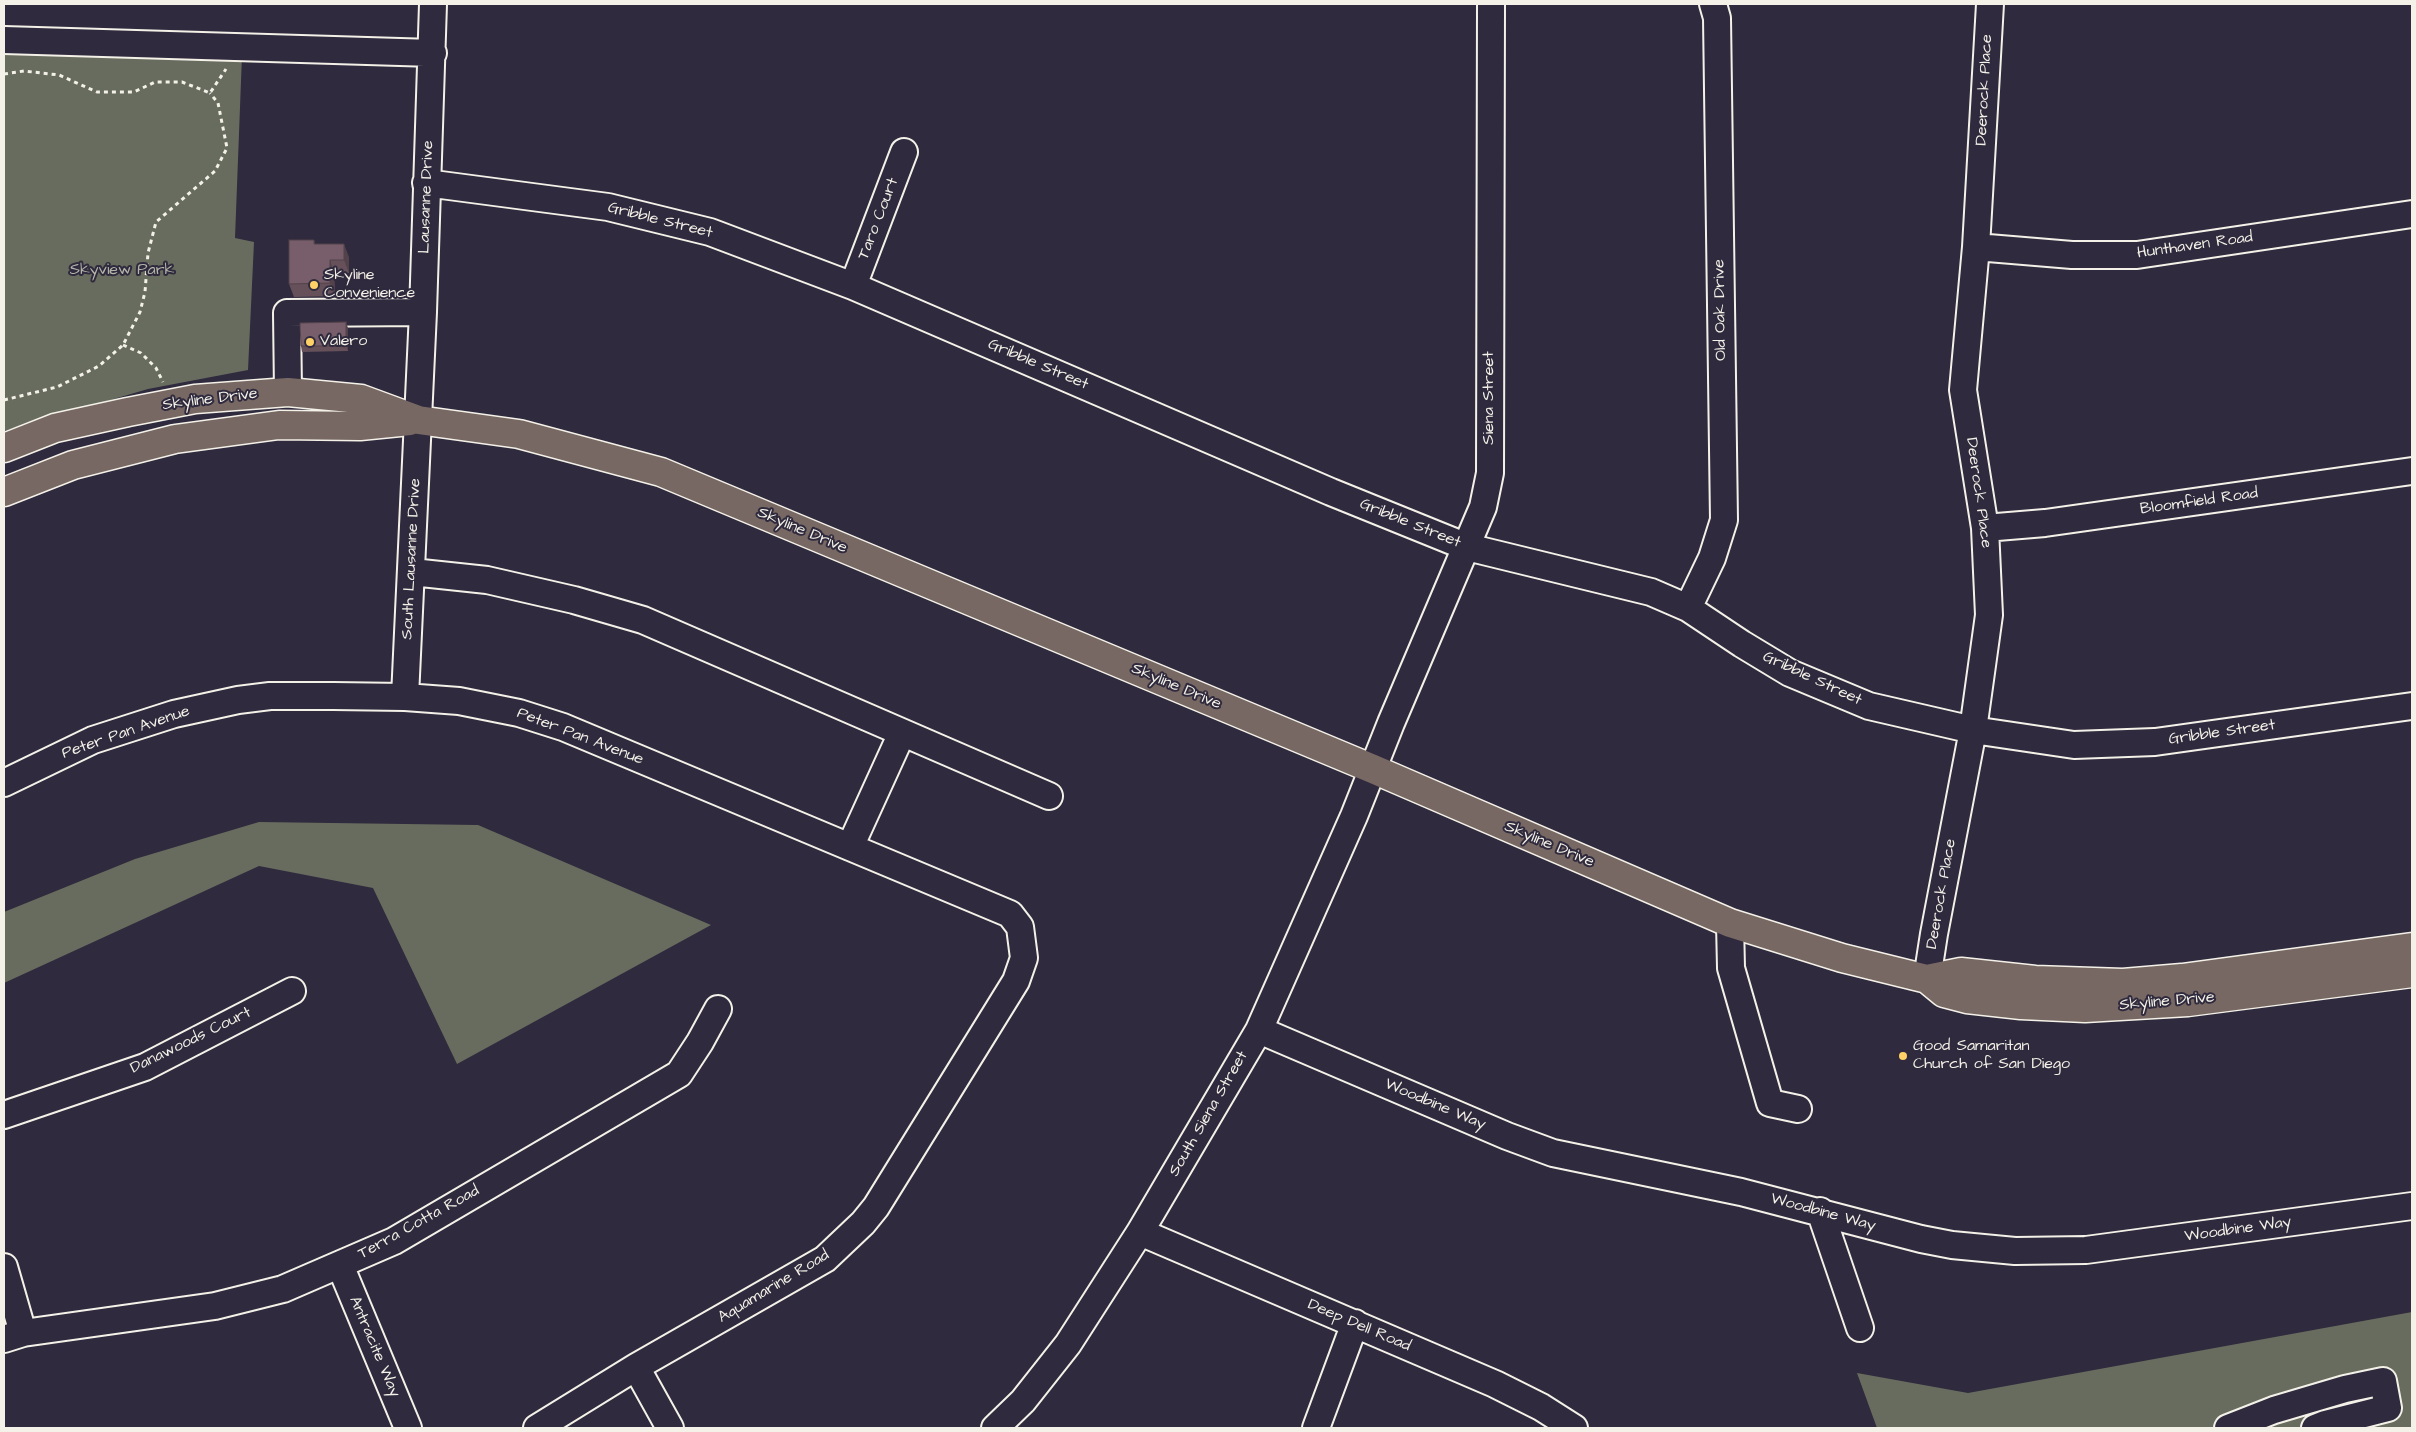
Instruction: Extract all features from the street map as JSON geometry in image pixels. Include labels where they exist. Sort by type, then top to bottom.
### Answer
[{"type":"main road","name":"Skyline Drive","points":[[4,448],[55,428],[128,412],[195,399],[288,392],[362,399],[418,420],[519,434],[661,472],[1374,770],[1730,923],[1842,958],[1927,979],[1961,972],[2035,980],[2123,982],[2182,978],[2412,947]]},
{"type":"main road","name":"Skyline Drive","points":[[4,492],[72,466],[175,439],[279,425],[360,426],[418,420]]},
{"type":"main road","name":"Skyline Drive","points":[[1927,979],[1944,993],[1967,999],[2021,1005],[2085,1008],[2188,1002],[2412,972]]},
{"type":"street","name":"Lausanne Drive","points":[[418,420],[426,183],[433,53],[433,4]]},
{"type":"street","name":"Siena Street","points":[[1374,770],[1391,723],[1483,507],[1490,473],[1491,4]]},
{"type":"street","name":"Old Oak Drive","points":[[1688,608],[1712,558],[1724,520],[1717,18],[1713,4]]},
{"type":"street","name":"Deerock Place","points":[[1927,979],[1972,730],[1989,615],[1985,528],[1963,390],[1976,248],[1990,4]]},
{"type":"street","points":[[4,40],[433,53]]},
{"type":"street","name":"Taro Court","points":[[854,286],[904,152]]},
{"type":"street","name":"Gribble Street","points":[[426,183],[598,206],[646,215],[710,232],[854,286],[1331,492],[1467,546],[1651,592],[1688,608],[1790,673],[1869,706],[1972,730],[2074,745],[2155,742],[2412,706]]},
{"type":"street","name":"Hunthaven Road","points":[[1976,248],[2072,255],[2137,255],[2412,214]]},
{"type":"street","points":[[288,392],[287,313],[423,312]]},
{"type":"street","name":"South Lausanne Drive","points":[[405,697],[418,420]]},
{"type":"street","name":"Bloomfield Road","points":[[1985,528],[2045,523],[2412,471]]},
{"type":"street","points":[[412,572],[487,580],[574,600],[643,620],[1049,796]]},
{"type":"street","name":"Peter Pan Avenue","points":[[4,783],[93,740],[156,719],[206,706],[270,696],[405,697],[484,705],[540,720],[1010,914],[1020,927],[1024,958],[1016,981]]},
{"type":"street","points":[[850,847],[902,733]]},
{"type":"street","name":"South Siena Street","points":[[995,1428],[1023,1401],[1052,1366],[1140,1232],[1259,1030],[1374,770]]},
{"type":"street","points":[[1730,923],[1731,968],[1770,1103],[1798,1109]]},
{"type":"street","name":"Aquamarine Road","points":[[536,1428],[636,1367],[825,1259],[849,1238],[876,1207],[1016,981]]},
{"type":"street","name":"Danawoods Court","points":[[4,1115],[145,1066],[292,991]]},
{"type":"street","name":"Terra Cotta Road","points":[[13,1336],[215,1306],[284,1288],[394,1241],[679,1074],[700,1042],[718,1009]]},
{"type":"street","name":"Woodbine Way","points":[[1259,1030],[1507,1136],[1553,1153],[1741,1192],[1945,1243],[2007,1251],[2050,1252],[2148,1243],[2412,1206]]},
{"type":"street","points":[[1820,1212],[1860,1328]]},
{"type":"street","name":"Deep Dell Road","points":[[1140,1232],[1495,1384],[1531,1402],[1574,1428]]},
{"type":"street","name":"Antracite Way","points":[[340,1265],[408,1428]]},
{"type":"street","points":[[4,1267],[13,1336]]},
{"type":"street","points":[[1316,1428],[1355,1323]]},
{"type":"street","points":[[636,1367],[670,1428]]},
{"type":"street","points":[[2228,1428],[2274,1410],[2345,1389],[2383,1382],[2388,1408],[2315,1428]]},
{"type":"path","points":[[210,93],[226,70],[227,47]]},
{"type":"path","points":[[4,74],[24,72],[59,75],[97,92],[134,92],[155,82],[182,82],[210,93],[218,103],[227,148],[216,171],[156,222],[148,253],[145,292],[140,312],[123,345],[99,366],[57,387],[4,400]]},
{"type":"path","points":[[123,345],[141,353],[156,368],[164,384]]},
{"type":"green space","name":"Skyview Park","points":[[4,49],[242,55],[235,238],[254,242],[248,370],[148,389],[4,431]]},
{"type":"green space","points":[[259,822],[478,825],[711,925],[457,1064],[373,888],[259,866],[4,983],[4,912],[135,859]]},
{"type":"green space","points":[[2412,1312],[2412,1428],[1877,1428],[1857,1373],[1968,1393]]},
{"type":"building","points":[[289,240],[314,240],[314,244],[344,244],[344,260],[330,260],[330,283],[289,284]]},
{"type":"building","points":[[346,322],[346,346],[301,346],[300,323]]},
{"type":"place","name":"Skyline Convenience","points":[[314,285]]},
{"type":"place","name":"Valero","points":[[310,342]]},
{"type":"place","name":"Good Samaritan Church of San Diego","points":[[1903,1056]]}]
